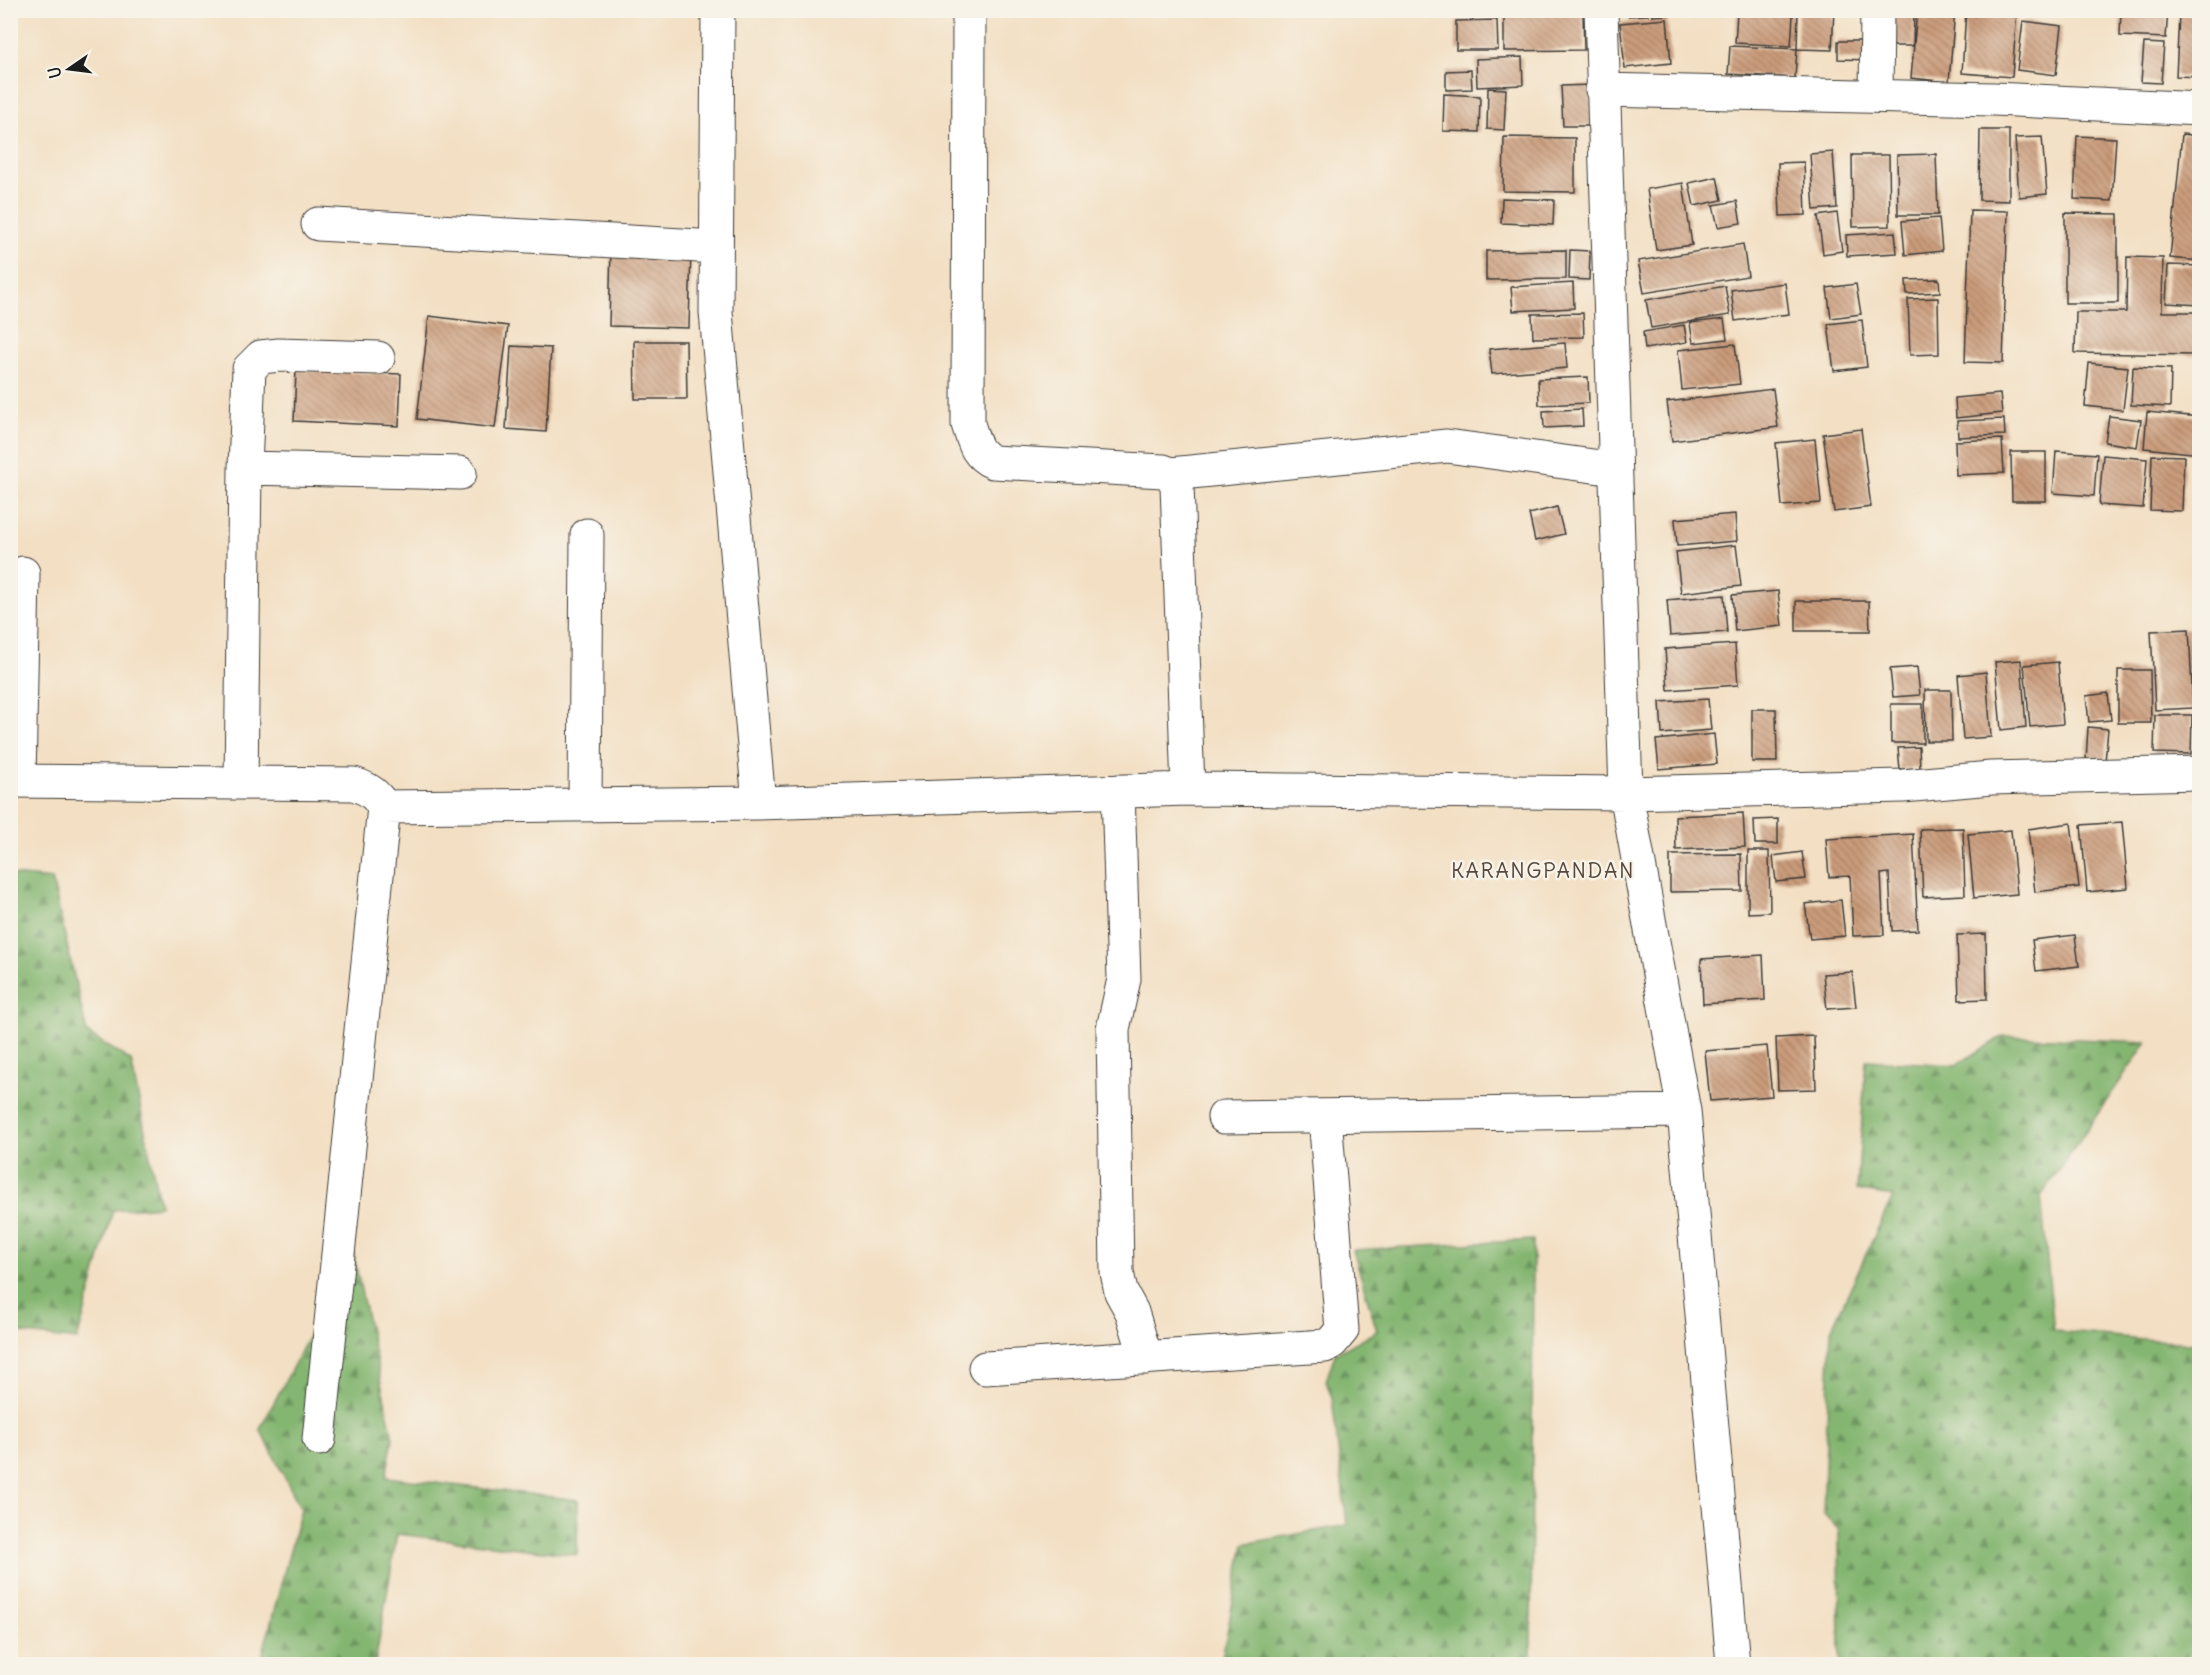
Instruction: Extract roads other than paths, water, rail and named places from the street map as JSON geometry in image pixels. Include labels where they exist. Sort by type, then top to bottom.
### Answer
[{"type":"street","points":[[718,10],[716,312],[759,802]]},
{"type":"street","points":[[969,10],[968,424],[975,446],[982,457],[993,462],[1163,471],[1171,474],[1447,446],[1615,469]]},
{"type":"street","points":[[1601,10],[1626,793],[1684,1111],[1733,1665]]},
{"type":"street","points":[[1876,96],[1877,10]]},
{"type":"street","points":[[1602,90],[1994,99],[2199,109]]},
{"type":"street","points":[[318,224],[716,247]]},
{"type":"street","points":[[241,783],[245,468],[249,369],[261,357],[279,355],[378,358]]},
{"type":"street","points":[[245,468],[459,473]]},
{"type":"street","points":[[1171,474],[1177,485],[1188,789]]},
{"type":"street","points":[[585,804],[587,535]]},
{"type":"street","points":[[23,573],[15,781],[354,784],[376,794],[384,807],[319,1439]]},
{"type":"street","points":[[384,807],[759,802],[1188,789],[1626,793],[1903,786],[1991,778],[2199,773]]},
{"type":"street","points":[[1118,791],[1124,979],[1113,1029],[1117,1272],[1121,1292],[1132,1312],[1146,1358]]},
{"type":"street","points":[[1224,1117],[1684,1111]]},
{"type":"street","points":[[985,1368],[1325,1346],[1332,1342],[1342,1330],[1325,1116]]},
{"type":"district","name":"KARANGPANDAN","points":[[1543,871]]}]
